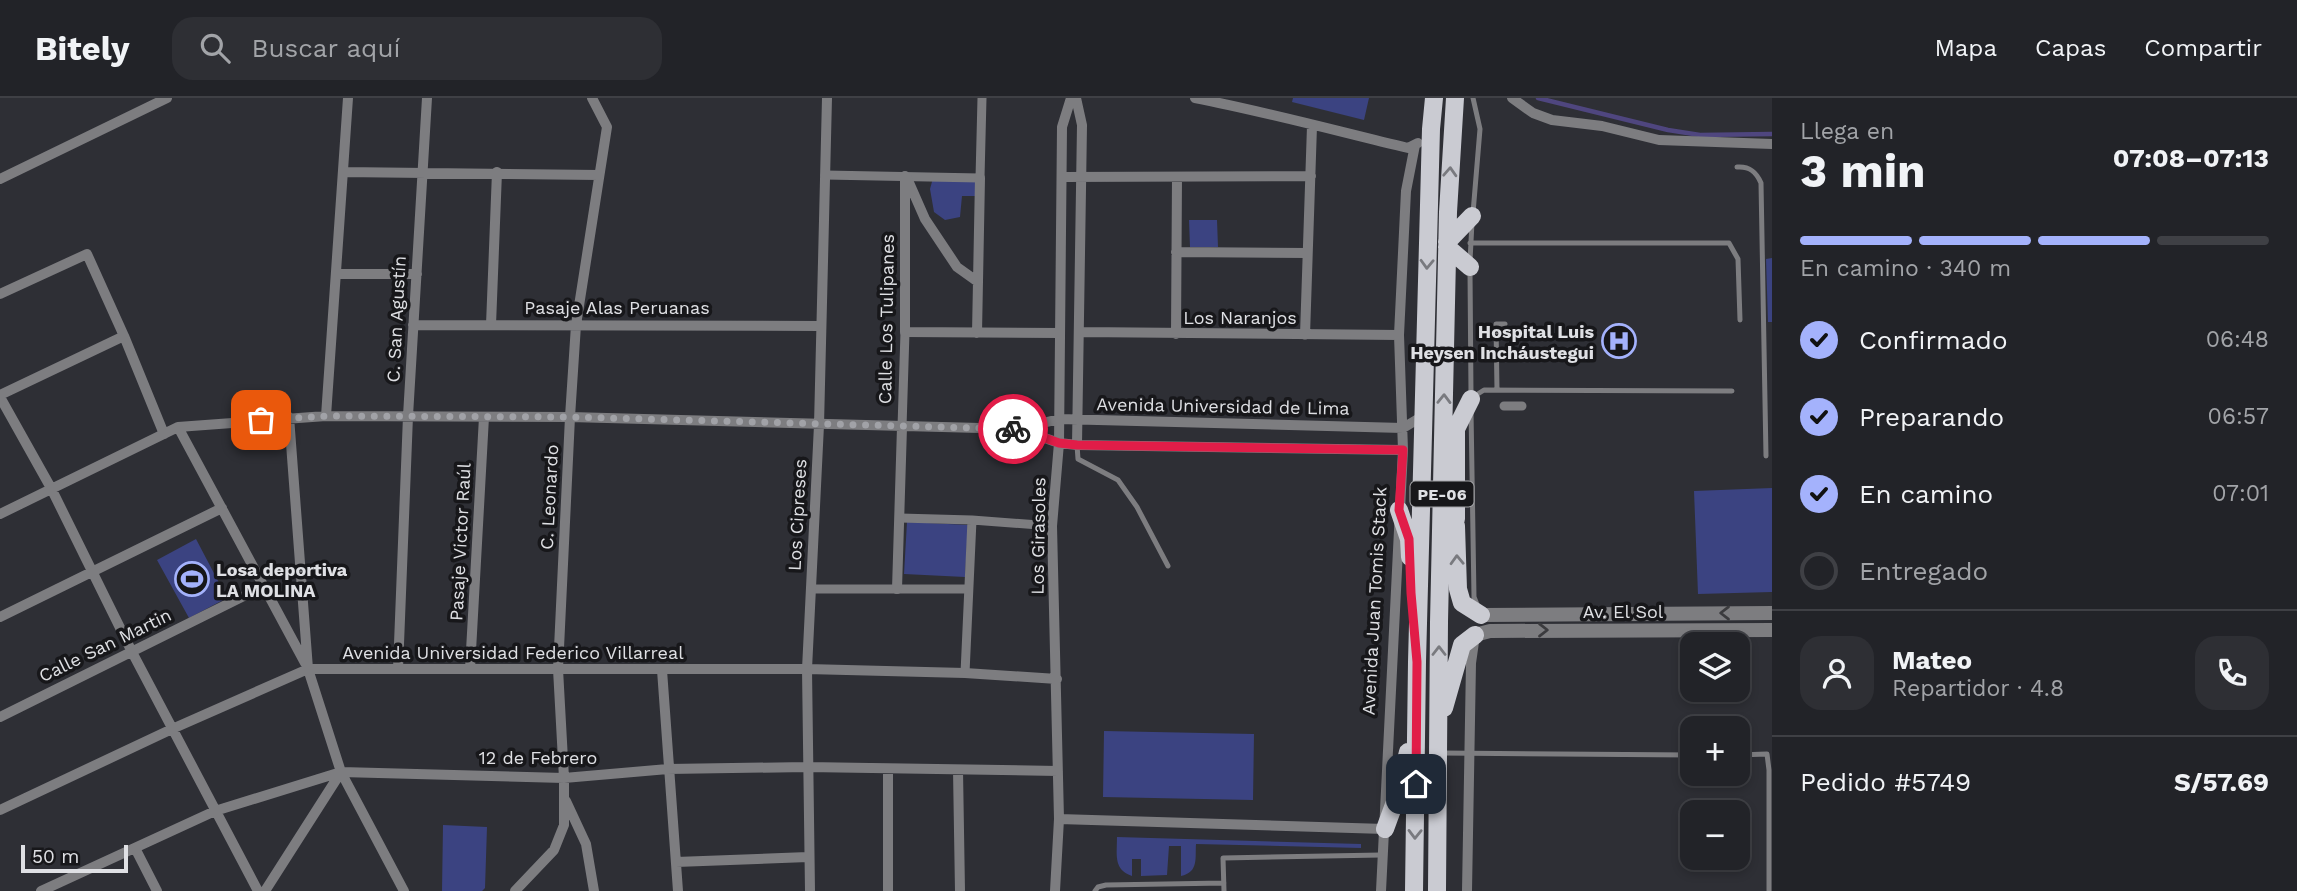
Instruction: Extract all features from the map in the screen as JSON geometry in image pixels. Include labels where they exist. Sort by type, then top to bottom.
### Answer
[{"type":"main road","name":"PE-06","points":[[1414,891],[1423,416],[1434,98]]},
{"type":"main road","name":"PE-06","points":[[1437,891],[1437,753],[1447,244],[1455,98]]},
{"type":"main road","points":[[1470,267],[1447,244],[1472,216]]},
{"type":"main road","points":[[1443,454],[1471,399]]},
{"type":"main road","points":[[1456,430],[1458,589],[1462,603],[1481,615]]},
{"type":"main road","points":[[1442,498],[1456,526]]},
{"type":"main road","points":[[1399,510],[1409,539],[1417,662]]},
{"type":"main road","points":[[1439,722],[1462,645],[1475,635]]},
{"type":"main road","points":[[1385,829],[1405,768],[1417,704]]},
{"type":"street","points":[[0,179],[167,98]]},
{"type":"street","points":[[326,416],[348,98]]},
{"type":"street","name":"C. San Agustín","points":[[398,669],[408,416],[427,98]]},
{"type":"street","name":"C. Leonardo","points":[[517,890],[554,850],[564,825],[558,669],[570,417],[576,325],[607,127],[592,98]]},
{"type":"street","name":"Los Cipreses","points":[[810,891],[807,669],[819,425],[827,98]]},
{"type":"street","points":[[977,332],[982,98]]},
{"type":"street","points":[[1074,98],[1082,125],[1077,445]]},
{"type":"street","name":"Los Girasoles","points":[[1055,891],[1059,819],[1052,526],[1059,443],[1062,127],[1074,98]]},
{"type":"street","points":[[1195,98],[1254,109],[1312,126],[1408,148],[1426,138],[1431,129]]},
{"type":"street","points":[[1512,98],[1533,113],[1552,120],[1594,124],[1659,140],[1772,144]]},
{"type":"street","points":[[1305,335],[1312,126]]},
{"type":"street","name":"Avenida Juan Tomis Stack","points":[[1381,891],[1403,450],[1399,335],[1406,191],[1415,145]]},
{"type":"street","points":[[343,172],[600,175]]},
{"type":"street","points":[[491,325],[497,172]]},
{"type":"street","points":[[825,175],[980,178]]},
{"type":"street","points":[[905,176],[925,219],[957,267],[978,282]]},
{"type":"street","name":"Calle Los Tulipanes","points":[[897,589],[905,332],[905,176]]},
{"type":"street","points":[[1063,177],[1311,176]]},
{"type":"street","points":[[1176,334],[1177,177]]},
{"type":"street","points":[[1176,253],[1307,253]]},
{"type":"street","points":[[0,294],[87,254],[124,335],[164,434]]},
{"type":"street","points":[[336,274],[416,274]]},
{"type":"street","name":"Pasaje Alas Peruanas","points":[[414,324],[821,326]]},
{"type":"street","points":[[905,332],[1060,333]]},
{"type":"street","name":"Los Naranjos","points":[[1080,332],[1399,335]]},
{"type":"street","points":[[124,335],[1,402],[51,488],[132,652],[258,891]]},
{"type":"street","points":[[1504,406],[1522,406]]},
{"type":"street","points":[[1403,428],[1423,416]]},
{"type":"street","points":[[289,417],[308,669]]},
{"type":"street","name":"Avenida Universidad de Lima","points":[[0,514],[178,427],[289,417],[570,417],[1020,429],[1059,419],[1403,428]]},
{"type":"street","name":"Pasaje Victor Raúl","points":[[470,669],[484,417]]},
{"type":"street","points":[[178,427],[308,669],[341,772],[404,891]]},
{"type":"street","name":"Avenida Universidad de Lima","points":[[1020,429],[1059,443],[1077,445],[1403,450]]},
{"type":"street","points":[[0,617],[222,508]]},
{"type":"street","points":[[900,518],[1052,526]]},
{"type":"street","points":[[965,673],[972,520]]},
{"type":"street","name":"Calle San Martin","points":[[0,718],[264,586]]},
{"type":"street","points":[[810,589],[968,589]]},
{"type":"street","name":"Av. El Sol","points":[[1481,615],[1772,613]]},
{"type":"street","name":"Av. El Sol","points":[[1475,635],[1490,631],[1772,630]]},
{"type":"street","points":[[1466,891],[1471,663],[1475,635]]},
{"type":"street","name":"Avenida Universidad Federico Villarreal","points":[[0,810],[308,669],[807,669],[965,673],[1057,679]]},
{"type":"street","points":[[662,670],[678,891]]},
{"type":"street","name":"12 de Febrero","points":[[41,891],[66,886],[135,848],[215,811],[341,772],[564,778],[668,769],[807,767],[1058,771]]},
{"type":"street","points":[[888,769],[888,891]]},
{"type":"street","points":[[958,770],[960,891]]},
{"type":"street","points":[[265,891],[341,772]]},
{"type":"street","points":[[564,796],[586,844],[594,891]]},
{"type":"street","points":[[1059,819],[1385,829]]},
{"type":"street","points":[[135,848],[157,891]]},
{"type":"street","points":[[676,862],[808,857]]},
{"type":"lane","points":[[1473,98],[1480,128],[1470,243],[1471,399],[1476,507],[1474,597],[1481,615]]},
{"type":"lane","points":[[1737,167],[1745,166],[1753,171],[1761,183],[1766,456]]},
{"type":"lane","points":[[1470,243],[1729,243],[1738,259],[1740,320]]},
{"type":"lane","points":[[1497,390],[1496,324],[1505,324]]},
{"type":"lane","points":[[1762,337],[1772,337]]},
{"type":"lane","points":[[1471,399],[1484,390],[1732,391]]},
{"type":"lane","points":[[1077,445],[1078,458],[1118,480],[1138,506],[1168,566]]},
{"type":"lane","points":[[1677,613],[1678,630]]},
{"type":"lane","points":[[1437,753],[1680,755]]},
{"type":"lane","points":[[1750,755],[1768,754],[1769,891]]},
{"type":"lane","points":[[1224,891],[1223,858],[1381,855]]},
{"type":"lane","points":[[1095,891],[1106,885],[1224,883]]},
{"type":"shaded area","points":[[1293,98],[1369,98],[1364,120],[1292,102]]},
{"type":"shaded area","points":[[933,178],[978,179],[977,196],[962,196],[960,217],[945,220],[934,212],[930,189]]},
{"type":"shaded area","points":[[1189,220],[1217,220],[1218,247],[1190,247]]},
{"type":"shaded area","points":[[1772,258],[1772,322],[1768,322],[1766,259]]},
{"type":"shaded area","points":[[1772,488],[1772,592],[1698,594],[1694,491]]},
{"type":"shaded area","points":[[907,522],[968,525],[965,577],[904,574]]},
{"type":"shaded area","name":"Losa deportiva LA MOLINA","points":[[196,539],[227,598],[189,618],[157,560]]},
{"type":"shaded area","points":[[1104,731],[1254,734],[1253,800],[1103,797]]},
{"type":"shaded area","points":[[443,825],[487,827],[485,888],[482,891],[442,891]]},
{"type":"shaded area","points":[[1117,837],[1361,844],[1361,848],[1196,844],[1193,868],[1181,876],[1181,846],[1169,846],[1167,875],[1141,876],[1141,859],[1132,859],[1132,876],[1119,866]]},
{"type":"waterway","points":[[1538,98],[1668,130],[1700,135],[1772,134]]},
{"type":"way so far","points":[[261,420],[326,416],[570,417],[1013,429]]},
{"type":"place","name":"Hospital Luis Heysen Incháustegui","points":[[1619,341]]},
{"type":"place","name":"Losa deportiva LA MOLINA","points":[[192,579]]},
{"type":"route","points":[[1013,429],[1059,443],[1077,445],[1403,450],[1399,510],[1409,539],[1417,662],[1416,784]]}]
